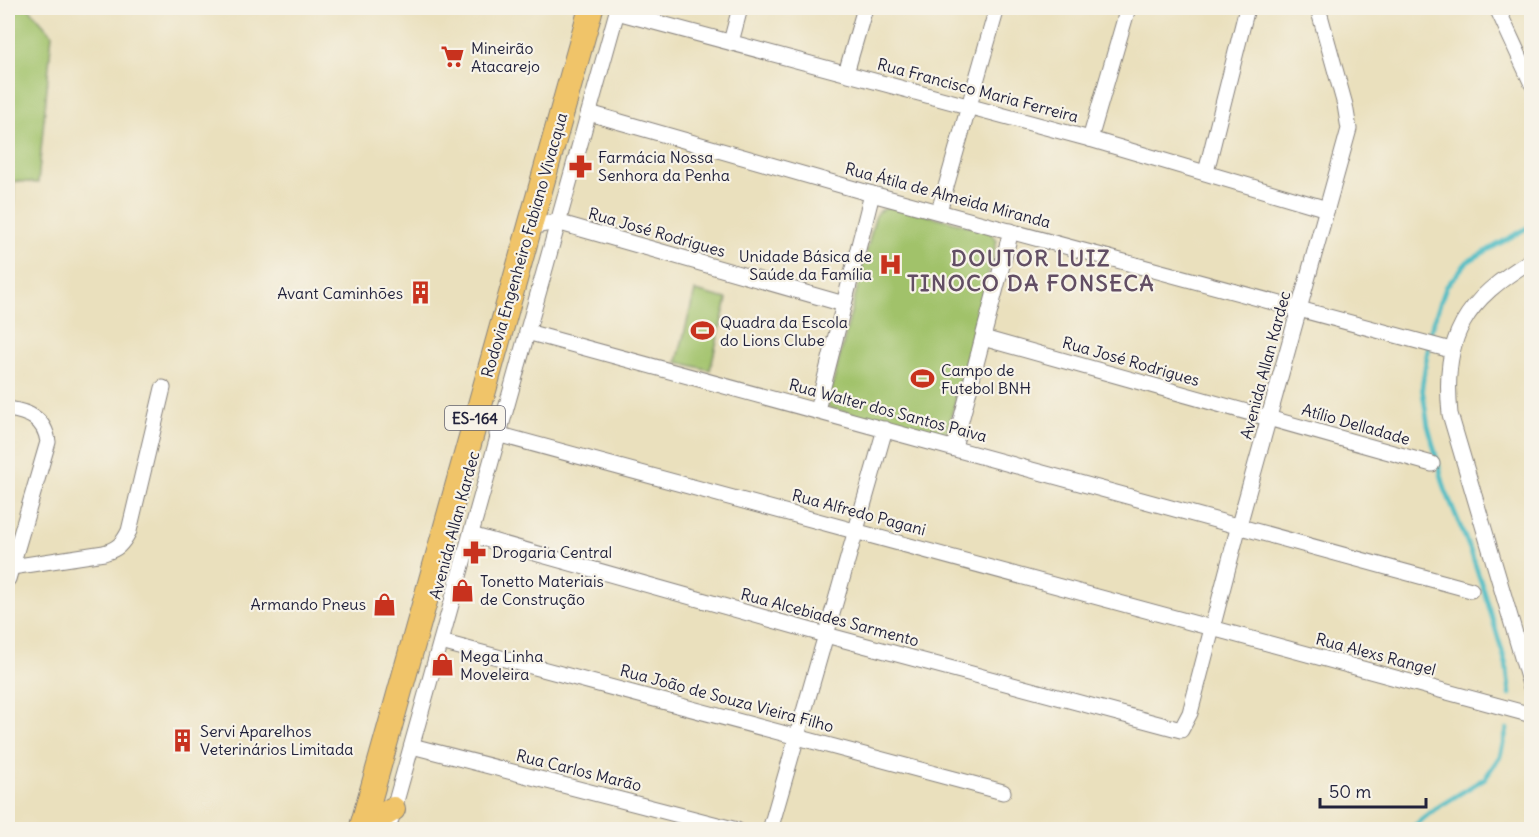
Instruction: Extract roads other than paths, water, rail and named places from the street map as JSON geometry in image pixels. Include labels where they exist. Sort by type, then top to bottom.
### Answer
[{"type":"highway","name":"Rodovia Engenheiro Fabiano Vivacqua","points":[[361,829],[591,8]]},
{"type":"highway","points":[[361,829],[391,819]]},
{"type":"street","points":[[731,42],[740,8]]},
{"type":"street","points":[[846,73],[865,8]]},
{"type":"street","points":[[939,211],[997,8]]},
{"type":"street","points":[[1090,139],[1128,8]]},
{"type":"street","points":[[1206,171],[1247,8]]},
{"type":"street","name":"Avenida Allan Kardec","points":[[1180,730],[1190,713],[1239,525],[1349,129],[1346,105],[1318,8]]},
{"type":"street","points":[[1497,8],[1532,84]]},
{"type":"street","name":"Rua Francisco Maria Ferreira","points":[[618,10],[1206,171],[1327,209]]},
{"type":"street","name":"Avenida Allan Kardec","points":[[391,819],[471,536],[497,434],[618,10]]},
{"type":"street","name":"Rua Átila de Almeida Miranda","points":[[589,113],[872,194],[1444,349]]},
{"type":"street","points":[[817,410],[872,194]]},
{"type":"street","name":"Rua José Rodrigues","points":[[528,228],[557,222],[844,304]]},
{"type":"street","points":[[954,447],[1011,231]]},
{"type":"street","points":[[1532,260],[1507,275],[1481,297],[1444,349],[1450,414],[1532,691]]},
{"type":"street","name":"Rua Walter dos Santos Paiva","points":[[527,332],[1471,590]]},
{"type":"street","name":"Rua José Rodrigues","points":[[983,338],[1269,418]]},
{"type":"street","points":[[8,409],[32,415],[42,423],[48,442],[10,573],[104,553],[117,549],[123,543],[129,531],[163,388]]},
{"type":"street","name":"Atílio Delladade","points":[[1269,418],[1432,464]]},
{"type":"street","points":[[770,830],[885,429]]},
{"type":"street","name":"Rua Alfredo Pagani","points":[[497,434],[856,530],[1211,629]]},
{"type":"street","name":"Rua Alcebiades Sarmento","points":[[471,536],[1180,730]]},
{"type":"street","name":"Rua Alexs Rangel","points":[[1211,629],[1532,715]]},
{"type":"street","name":"Rua João de Souza Vieira Filho","points":[[441,642],[797,735],[1003,792]]},
{"type":"street","name":"Rua Carlos Marão","points":[[412,746],[686,823],[737,830]]},
{"type":"waterway","points":[[1510,694],[1506,664],[1486,597],[1471,552],[1445,489],[1428,426],[1422,387],[1431,329],[1446,287],[1467,262],[1532,225]]},
{"type":"waterway","points":[[1409,830],[1435,809],[1485,778],[1500,756],[1507,729]]},
{"type":"place","name":"Mineirão Atacarejo","points":[[453,57]]},
{"type":"place","name":"Farmácia Nossa Senhora da Penha","points":[[580,166]]},
{"type":"place","name":"Unidade Básica de Saúde da Família","points":[[890,265]]},
{"type":"place","name":"Avant Caminhões","points":[[421,293]]},
{"type":"place","name":"Quadra da Escola do Lions Clube","points":[[702,331]]},
{"type":"place","name":"Campo de Futebol BNH","points":[[923,379]]},
{"type":"place","name":"Drogaria Central","points":[[474,552]]},
{"type":"place","name":"Tonetto Materiais de Construção","points":[[462,590]]},
{"type":"place","name":"Armando Pneus","points":[[384,604]]},
{"type":"place","name":"Mega Linha Moveleira","points":[[442,665]]},
{"type":"place","name":"Servi Aparelhos Veterinários Limitada","points":[[182,740]]},
{"type":"district","name":"DOUTOR LUIZ TINOCO DA FONSECA","points":[[1031,270]]}]
